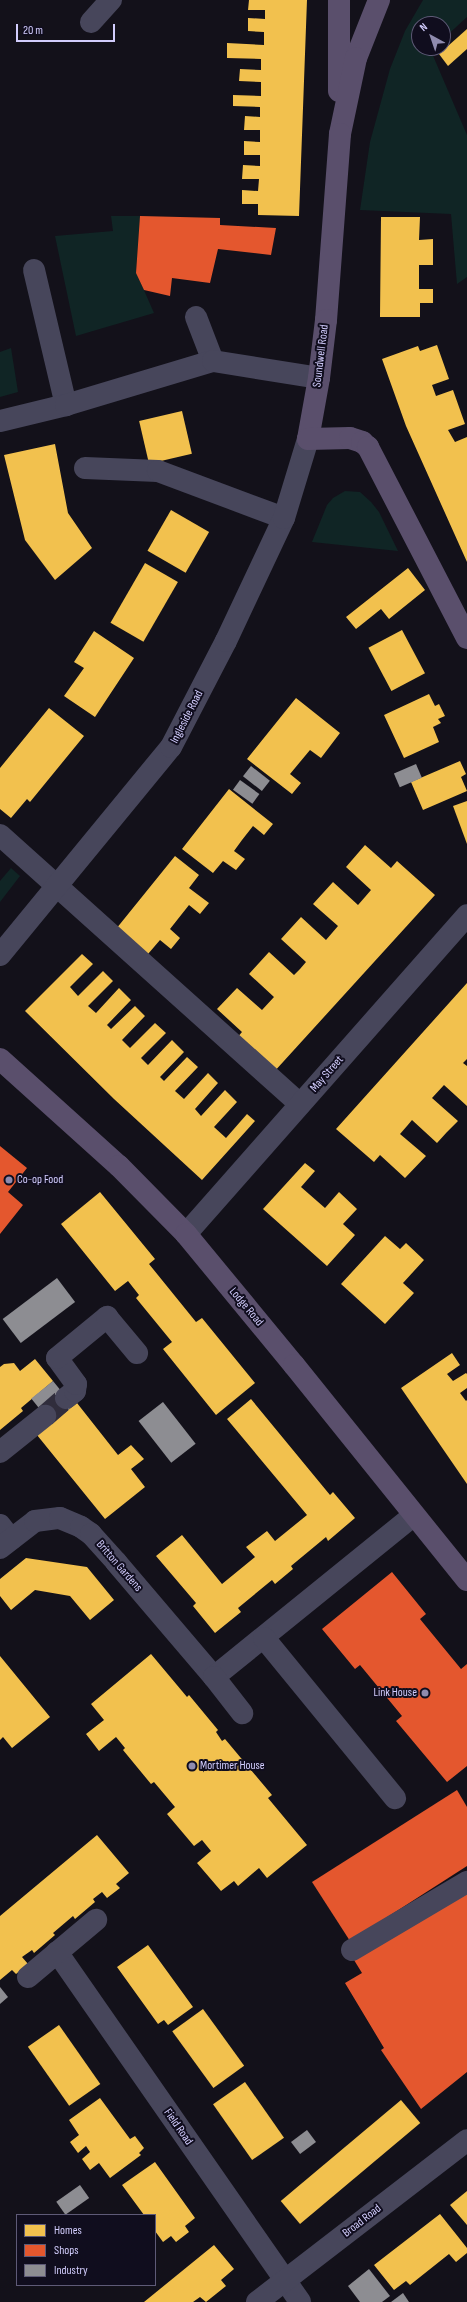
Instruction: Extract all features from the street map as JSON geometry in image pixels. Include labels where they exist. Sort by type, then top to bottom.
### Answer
[{"type":"main road","points":[[339,0],[340,134]]},
{"type":"main road","name":"Soundwell Road","points":[[308,439],[319,378],[326,320],[340,134],[356,58],[379,0]]},
{"type":"main road","points":[[308,439],[350,438],[362,442],[368,447],[467,638]]},
{"type":"main road","name":"Lodge Road","points":[[0,1059],[119,1166],[186,1234],[467,1580]]},
{"type":"street","points":[[91,22],[111,0]]},
{"type":"street","points":[[34,270],[66,405]]},
{"type":"street","points":[[196,317],[213,361]]},
{"type":"street","points":[[0,421],[66,405],[213,361],[319,378]]},
{"type":"street","name":"Ingleside Road","points":[[0,955],[172,747],[226,641],[284,518],[308,439]]},
{"type":"street","points":[[85,468],[158,471],[284,518]]},
{"type":"street","points":[[0,835],[56,887],[300,1104]]},
{"type":"street","name":"May Street","points":[[186,1234],[467,914]]},
{"type":"street","points":[[66,1398],[75,1391],[76,1384],[57,1358],[107,1317],[137,1353]]},
{"type":"street","points":[[0,1452],[45,1416]]},
{"type":"street","points":[[214,1677],[414,1515]]},
{"type":"street","name":"Britton Gardens","points":[[4,1537],[35,1521],[60,1518],[81,1527],[91,1534],[214,1677],[242,1713]]},
{"type":"street","points":[[264,1638],[395,1798]]},
{"type":"street","points":[[352,1950],[467,1882]]},
{"type":"street","points":[[28,1977],[96,1920]]},
{"type":"street","name":"Field Road","points":[[57,1952],[300,2302]]},
{"type":"street","name":"Broad Road","points":[[257,2302],[467,2140]]},
{"type":"green space","points":[[423,0],[467,0],[467,17],[451,32],[451,16],[414,16]]},
{"type":"green space","points":[[411,21],[411,56],[433,56],[467,135],[467,277],[457,284],[451,214],[360,210],[370,142],[390,69],[405,31]]},
{"type":"green space","points":[[111,216],[140,216],[136,272],[154,313],[76,336],[55,236],[113,231]]},
{"type":"green space","points":[[11,348],[18,392],[0,397],[0,352]]},
{"type":"green space","points":[[345,491],[360,492],[371,502],[379,512],[398,551],[312,542],[327,505],[333,498]]},
{"type":"green space","points":[[11,868],[20,876],[0,902],[0,881]]},
{"type":"building: Homes","points":[[249,0],[307,0],[299,216],[258,215],[258,204],[242,204],[242,190],[258,191],[259,179],[242,179],[243,165],[260,166],[260,155],[244,155],[244,141],[260,142],[260,130],[244,130],[245,116],[260,117],[260,107],[233,106],[233,95],[261,96],[261,82],[239,81],[240,69],[261,70],[261,59],[227,58],[227,43],[264,45],[264,32],[248,31],[248,18],[265,19],[265,10],[248,10]]},
{"type":"building: Homes","points":[[467,29],[467,49],[448,66],[440,56],[451,56],[451,43]]},
{"type":"building: Homes","points":[[381,217],[420,217],[419,240],[433,239],[433,265],[419,265],[419,289],[433,289],[433,303],[420,303],[420,317],[380,317]]},
{"type":"building: Homes","points":[[437,345],[449,379],[432,385],[436,396],[453,390],[465,424],[448,430],[455,442],[467,437],[467,562],[406,426],[382,359],[418,346],[420,351]]},
{"type":"building: Homes","points":[[182,411],[192,454],[149,464],[139,421]]},
{"type":"building: Homes","points":[[55,444],[68,513],[92,548],[55,580],[25,540],[4,455]]},
{"type":"building: Homes","points":[[171,510],[209,532],[186,573],[148,551]]},
{"type":"building: Homes","points":[[145,563],[178,582],[143,642],[110,623]]},
{"type":"building: Homes","points":[[408,568],[425,590],[389,619],[381,609],[356,629],[346,617]]},
{"type":"building: Homes","points":[[402,630],[425,673],[391,691],[368,648]]},
{"type":"building: Homes","points":[[94,631],[134,658],[95,717],[64,696],[84,668],[74,662]]},
{"type":"building: Homes","points":[[429,694],[435,706],[439,704],[445,716],[438,719],[441,723],[433,727],[439,742],[404,758],[384,715]]},
{"type":"building: Homes","points":[[296,698],[340,733],[321,758],[310,750],[290,774],[301,783],[292,794],[247,759]]},
{"type":"building: Homes","points":[[49,708],[84,736],[30,802],[27,799],[11,818],[0,809],[0,768]]},
{"type":"building: Homes","points":[[460,761],[466,774],[461,777],[467,791],[423,810],[411,782]]},
{"type":"building: Homes","points":[[229,789],[273,824],[264,835],[253,826],[234,851],[245,859],[236,870],[223,861],[213,873],[182,849]]},
{"type":"building: Homes","points":[[467,801],[467,844],[453,806]]},
{"type":"building: Homes","points":[[365,845],[391,868],[397,861],[435,895],[273,1073],[236,1039],[242,1032],[217,1009],[237,988],[262,1010],[274,997],[249,974],[269,952],[294,975],[300,969],[306,962],[281,939],[301,917],[326,940],[338,926],[313,904],[333,882],[358,905],[371,890],[346,867]]},
{"type":"building: Homes","points":[[175,856],[199,875],[189,888],[209,903],[200,914],[189,905],[170,929],[180,938],[171,949],[160,940],[148,954],[116,929]]},
{"type":"building: Homes","points":[[82,954],[93,964],[70,987],[78,996],[103,971],[113,981],[88,1006],[96,1013],[119,988],[131,1000],[107,1025],[111,1029],[135,1006],[145,1016],[122,1040],[130,1048],[155,1023],[166,1033],[141,1058],[148,1065],[172,1040],[184,1052],[160,1077],[164,1081],[187,1057],[198,1067],[175,1091],[184,1099],[208,1073],[218,1083],[195,1109],[201,1116],[225,1090],[237,1102],[214,1127],[226,1138],[247,1114],[255,1121],[202,1180],[114,1099],[25,1011]]},
{"type":"building: Homes","points":[[467,983],[467,1059],[463,1063],[467,1066],[467,1106],[444,1085],[432,1098],[458,1121],[437,1143],[412,1120],[400,1134],[426,1156],[405,1178],[380,1155],[374,1162],[336,1129]]},
{"type":"building: Homes","points":[[305,1163],[315,1171],[301,1187],[325,1208],[339,1192],[357,1209],[343,1224],[355,1235],[327,1266],[263,1209]]},
{"type":"building: Homes","points":[[100,1192],[155,1259],[149,1264],[196,1322],[202,1318],[255,1383],[216,1415],[163,1349],[172,1342],[136,1298],[139,1295],[128,1281],[115,1291],[61,1224]]},
{"type":"building: Homes","points":[[385,1236],[400,1249],[406,1243],[424,1260],[403,1283],[414,1293],[385,1324],[341,1284]]},
{"type":"building: Homes","points":[[452,1353],[460,1365],[447,1374],[453,1381],[466,1373],[467,1374],[467,1388],[460,1393],[466,1401],[467,1400],[467,1484],[401,1388]]},
{"type":"building: Homes","points":[[35,1359],[53,1381],[21,1408],[23,1411],[0,1430],[0,1367],[4,1364],[14,1363],[20,1371]]},
{"type":"building: Homes","points":[[251,1399],[330,1495],[333,1492],[355,1518],[328,1541],[326,1537],[291,1566],[293,1569],[275,1584],[272,1580],[238,1608],[241,1612],[215,1633],[193,1606],[196,1603],[156,1556],[182,1535],[222,1584],[255,1557],[246,1547],[267,1531],[275,1541],[307,1515],[227,1419]]},
{"type":"building: Homes","points":[[77,1403],[118,1455],[131,1445],[144,1459],[131,1469],[145,1487],[105,1519],[37,1435]]},
{"type":"building: Homes","points":[[26,1558],[87,1567],[114,1600],[90,1620],[70,1596],[35,1590],[11,1610],[0,1596],[0,1579]]},
{"type":"building: Homes","name":"Mortimer House","points":[[151,1654],[187,1697],[189,1695],[218,1730],[216,1732],[222,1741],[225,1739],[272,1795],[268,1798],[307,1845],[267,1878],[259,1868],[238,1886],[234,1881],[221,1891],[197,1863],[211,1851],[202,1840],[194,1846],[167,1814],[175,1807],[154,1782],[151,1784],[123,1750],[125,1748],[116,1737],[99,1751],[86,1734],[104,1720],[91,1704]]},
{"type":"building: Homes","points":[[0,1656],[50,1717],[12,1748],[3,1737],[0,1740]]},
{"type":"building: Homes","points":[[97,1835],[129,1873],[116,1884],[120,1888],[107,1898],[102,1892],[93,1899],[95,1902],[75,1919],[73,1916],[53,1933],[55,1935],[34,1953],[32,1950],[22,1957],[28,1964],[16,1974],[12,1970],[0,1980],[0,1916]]},
{"type":"building: Homes","points":[[148,1945],[193,2007],[168,2025],[164,2020],[158,2024],[117,1967]]},
{"type":"building: Homes","points":[[203,2009],[244,2066],[213,2088],[172,2031]]},
{"type":"building: Homes","points":[[59,2025],[100,2084],[69,2106],[28,2047]]},
{"type":"building: Homes","points":[[245,2082],[284,2138],[252,2160],[213,2104]]},
{"type":"building: Homes","points":[[100,2098],[130,2139],[135,2136],[144,2148],[139,2153],[141,2155],[110,2178],[99,2163],[90,2170],[82,2159],[90,2152],[86,2146],[78,2153],[70,2142],[79,2135],[69,2120]]},
{"type":"building: Homes","points":[[401,2100],[420,2123],[300,2224],[281,2201]]},
{"type":"building: Homes","points":[[155,2162],[195,2218],[185,2226],[189,2232],[176,2242],[171,2236],[163,2242],[156,2232],[156,2214],[143,2214],[122,2185]]},
{"type":"building: Homes","points":[[467,2191],[467,2225],[450,2205]]},
{"type":"building: Homes","points":[[440,2214],[467,2248],[467,2253],[456,2262],[449,2254],[410,2285],[406,2281],[394,2290],[374,2265]]},
{"type":"building: Homes","points":[[214,2245],[234,2269],[221,2280],[226,2286],[206,2302],[200,2297],[193,2302],[144,2302]]},
{"type":"building: Shops","points":[[140,216],[220,218],[220,225],[276,228],[271,255],[218,249],[210,283],[172,278],[170,296],[144,290],[136,273]]},
{"type":"building: Shops","name":"Co-op Food","points":[[0,1146],[27,1168],[8,1192],[23,1205],[0,1234]]},
{"type":"building: Shops","name":"Link House","points":[[392,1572],[426,1614],[420,1619],[461,1669],[467,1664],[467,1766],[447,1782],[396,1721],[402,1716],[360,1665],[355,1669],[322,1629]]},
{"type":"building: Shops","points":[[457,1790],[467,1807],[467,1866],[350,1941],[312,1882]]},
{"type":"building: Shops","points":[[467,1893],[467,2072],[421,2109],[381,2050],[384,2048],[345,1983],[362,1973],[354,1960]]},
{"type":"building: Industry","points":[[416,764],[422,778],[400,787],[394,773]]},
{"type":"building: Industry","points":[[251,766],[270,781],[262,791],[243,776]]},
{"type":"building: Industry","points":[[240,780],[259,794],[252,804],[233,790]]},
{"type":"building: Industry","points":[[57,1278],[75,1302],[21,1343],[3,1319]]},
{"type":"building: Industry","points":[[53,1381],[73,1406],[51,1423],[31,1399]]},
{"type":"building: Industry","points":[[163,1402],[196,1444],[171,1463],[139,1421]]},
{"type":"building: Industry","points":[[0,1987],[8,1997],[0,2004]]},
{"type":"building: Industry","points":[[307,2130],[316,2142],[300,2154],[291,2142]]},
{"type":"building: Industry","points":[[80,2185],[89,2198],[65,2214],[56,2202]]},
{"type":"building: Industry","points":[[369,2269],[390,2296],[382,2302],[360,2302],[348,2286]]},
{"type":"building: Industry","points":[[403,2293],[409,2302],[391,2302]]},
{"type":"tunnel","points":[[45,1416],[66,1398]]},
{"type":"place","name":"Co-op Food","points":[[9,1180]]},
{"type":"place","name":"Link House","points":[[425,1693]]},
{"type":"place","name":"Mortimer House","points":[[192,1766]]}]
